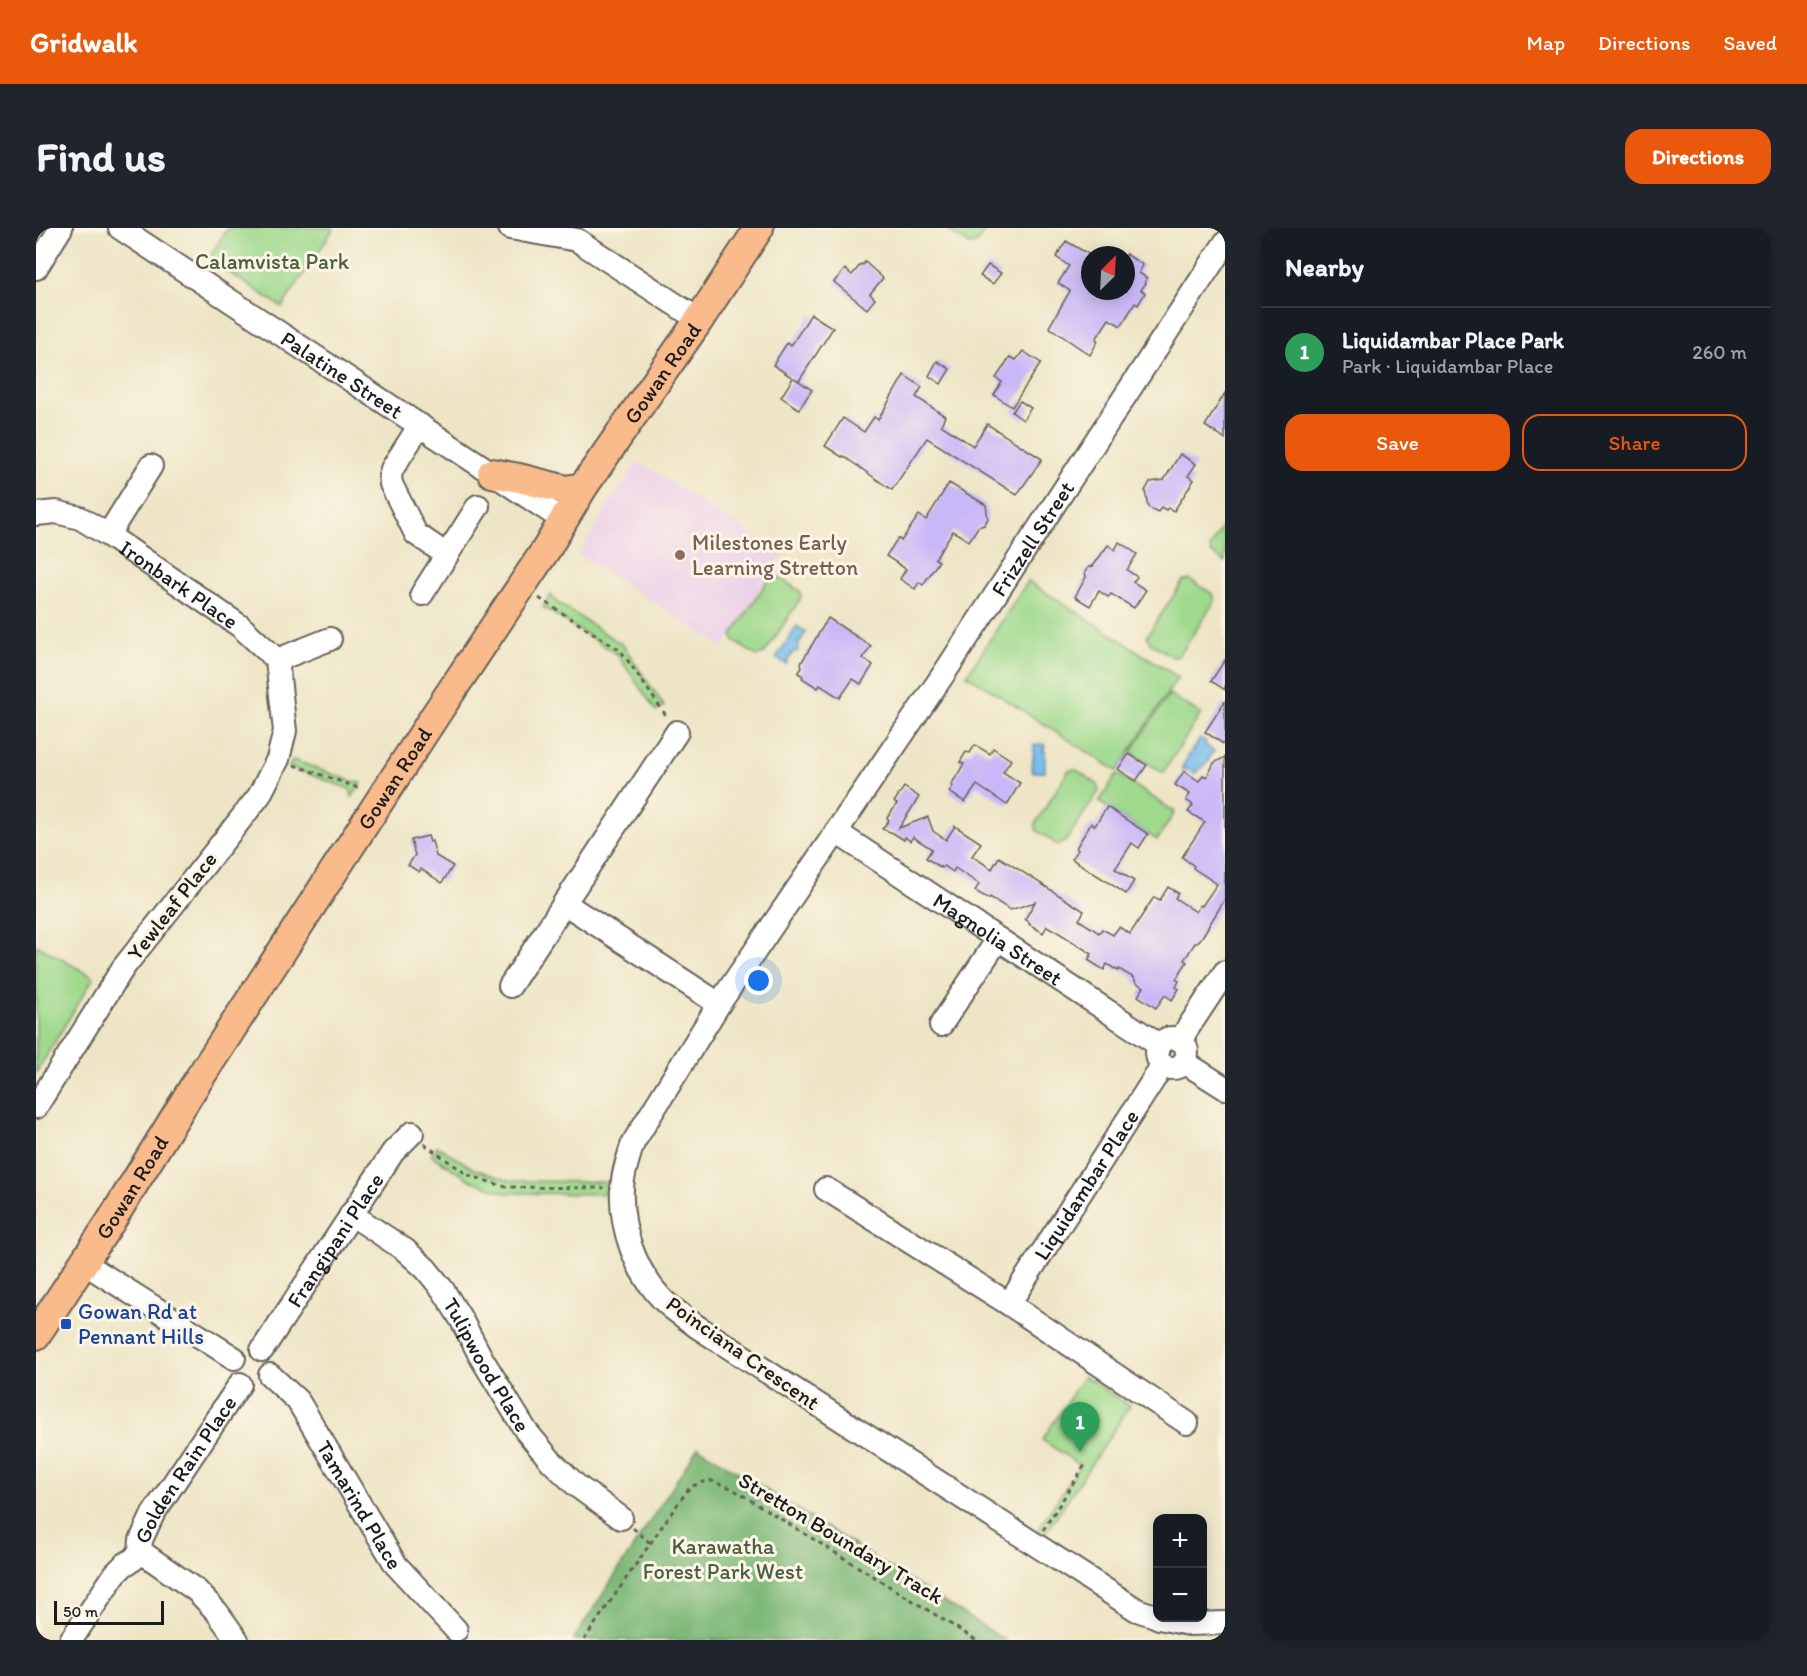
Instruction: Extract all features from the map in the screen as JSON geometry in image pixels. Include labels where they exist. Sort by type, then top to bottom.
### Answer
[{"type":"main road","name":"Gowan Road","points":[[36,1335],[84,1263],[193,1088],[547,548],[583,487],[699,320],[759,228]]},
{"type":"main road","points":[[492,473],[567,490],[583,487]]},
{"type":"street","points":[[36,268],[61,228]]},
{"type":"street","name":"Palatine Street","points":[[120,228],[563,520]]},
{"type":"street","points":[[510,228],[579,234],[699,320]]},
{"type":"street","name":"Frizzell Street","points":[[836,832],[945,672],[1225,243]]},
{"type":"street","points":[[420,425],[392,469],[391,484],[416,534],[447,555]]},
{"type":"street","points":[[108,535],[151,466]]},
{"type":"street","points":[[422,594],[478,506]]},
{"type":"street","name":"Ironbark Place","points":[[36,513],[56,512],[80,518],[108,535],[240,626],[277,660]]},
{"type":"street","points":[[277,660],[330,639]]},
{"type":"street","name":"Yewleaf Place","points":[[36,1107],[123,968],[259,796],[278,759],[285,731],[277,660]]},
{"type":"street","points":[[510,986],[677,732]]},
{"type":"street","name":"Magnolia Street","points":[[836,832],[1225,1088]]},
{"type":"street","name":"Poinciana Crescent","points":[[836,832],[719,1004],[633,1143],[625,1168],[622,1188],[622,1215],[630,1246],[645,1276],[663,1300],[696,1326],[1137,1610],[1153,1615]]},
{"type":"street","points":[[564,903],[719,1004]]},
{"type":"street","points":[[941,1025],[998,939]]},
{"type":"street","name":"Liquidambar Place","points":[[1009,1304],[1225,972]]},
{"type":"street","name":"Frangipani Place","points":[[262,1350],[393,1152],[412,1133]]},
{"type":"street","points":[[826,1189],[1009,1304],[1187,1423]]},
{"type":"street","name":"Tulipwood Place","points":[[351,1214],[405,1250],[426,1269],[443,1290],[526,1431],[551,1461],[577,1486],[621,1518]]},
{"type":"street","points":[[84,1263],[234,1358]]},
{"type":"street","points":[[243,1349],[262,1350],[270,1361],[270,1375],[266,1381],[254,1387],[246,1387],[236,1380],[231,1369],[234,1358],[243,1349]]},
{"type":"street","name":"Tamarind Place","points":[[270,1375],[298,1401],[396,1565],[456,1630]]},
{"type":"street","name":"Golden Rain Place","points":[[71,1640],[115,1574],[134,1559],[140,1551],[141,1540],[153,1514],[240,1384]]},
{"type":"street","points":[[140,1551],[197,1591],[217,1611],[237,1640]]},
{"type":"street","name":"Poinciana Crescent","points":[[1180,1622],[1189,1624],[1225,1623]]},
{"type":"path","points":[[539,598],[621,651],[677,732]]},
{"type":"path","points":[[278,759],[361,789]]},
{"type":"path","points":[[412,1133],[433,1151],[468,1175],[506,1187],[622,1188]]},
{"type":"path","points":[[1034,1544],[1085,1465]]},
{"type":"path","name":"Stretton Boundary Track","points":[[584,1640],[690,1487],[709,1480],[731,1488],[976,1640]]},
{"type":"shaded area","name":"Milestones Early Learning Stretton","points":[[638,461],[783,555],[723,647],[578,554]]},
{"type":"green space","name":"Calamvista Park","points":[[228,228],[334,228],[282,307],[208,259]]},
{"type":"green space","points":[[947,228],[986,228],[977,243],[970,245]]},
{"type":"green space","points":[[1225,522],[1225,562],[1211,553],[1210,547]]},
{"type":"green space","points":[[776,576],[800,591],[801,598],[764,654],[757,656],[735,642],[732,635],[770,577]]},
{"type":"green space","points":[[1190,580],[1213,594],[1215,601],[1179,656],[1173,657],[1150,643],[1147,636],[1183,581]]},
{"type":"green space","points":[[1028,581],[1178,677],[1117,771],[967,675]]},
{"type":"green space","points":[[551,595],[556,602],[623,645],[664,706],[656,711],[617,654],[543,607]]},
{"type":"green space","points":[[1169,694],[1201,714],[1163,773],[1131,752]]},
{"type":"green space","points":[[293,760],[362,783],[352,797],[350,789],[289,767]]},
{"type":"green space","points":[[1075,769],[1097,784],[1099,791],[1065,842],[1058,845],[1036,830],[1035,824],[1069,770]]},
{"type":"green space","points":[[1117,774],[1175,812],[1157,840],[1099,802]]},
{"type":"green space","points":[[36,945],[94,977],[36,1073]]},
{"type":"green space","points":[[437,1146],[474,1169],[511,1181],[604,1182],[604,1194],[506,1193],[470,1180],[431,1155]]},
{"type":"green space","points":[[1084,1376],[1130,1406],[1044,1535],[1037,1531],[1080,1465],[1042,1440]]},
{"type":"green space","name":"Karawatha Forest Park West","points":[[698,1447],[1005,1640],[573,1640]]},
{"type":"water","points":[[797,626],[806,632],[799,643],[798,651],[793,652],[786,664],[776,658]]},
{"type":"water","points":[[1200,739],[1206,741],[1205,745],[1214,751],[1209,761],[1195,774],[1181,769],[1193,748]]},
{"type":"water","points":[[1043,744],[1045,746],[1043,750],[1045,751],[1045,772],[1034,772],[1032,771],[1034,745]]},
{"type":"building","points":[[1066,241],[1081,250],[1081,300],[1135,300],[1135,260],[1143,265],[1139,273],[1147,278],[1141,290],[1145,293],[1138,305],[1135,303],[1121,326],[1109,319],[1096,339],[1098,341],[1090,355],[1049,327],[1070,291],[1058,283],[1069,266],[1056,257]]},
{"type":"building","points":[[865,262],[883,278],[870,294],[875,299],[867,309],[834,282],[845,269],[852,275]]},
{"type":"building","points":[[988,265],[1001,273],[993,284],[980,276]]},
{"type":"building","points":[[811,314],[833,328],[799,381],[794,378],[812,390],[799,409],[781,397],[793,378],[773,365],[787,343],[791,346]]},
{"type":"building","points":[[1023,351],[1041,363],[1012,407],[994,395],[1002,382],[996,378],[1010,357],[1016,360]]},
{"type":"building","points":[[937,361],[950,369],[941,384],[929,376]]},
{"type":"building","points":[[904,375],[922,387],[916,397],[945,416],[941,425],[973,446],[987,424],[1042,459],[1017,495],[927,438],[892,490],[825,446],[843,418],[864,432],[874,417],[878,420]]},
{"type":"building","points":[[1225,393],[1225,439],[1205,426]]},
{"type":"building","points":[[1020,401],[1031,408],[1023,420],[1012,412]]},
{"type":"building","points":[[1180,454],[1196,464],[1188,476],[1194,480],[1174,511],[1161,507],[1158,512],[1148,507],[1145,491],[1150,482],[1164,480]]},
{"type":"building","points":[[949,483],[986,505],[988,519],[984,525],[978,527],[969,541],[953,531],[935,559],[939,561],[923,585],[919,582],[915,589],[900,579],[906,569],[886,556],[898,538],[901,541],[919,515],[926,520]]},
{"type":"building","points":[[1119,542],[1137,554],[1127,570],[1137,577],[1133,582],[1146,590],[1134,608],[1111,594],[1108,597],[1099,591],[1090,606],[1075,597],[1089,567],[1093,566],[1108,545],[1115,550]]},
{"type":"building","points":[[828,618],[871,646],[863,658],[873,665],[861,684],[853,679],[840,698],[820,685],[818,688],[798,673],[802,668],[801,663]]},
{"type":"building","points":[[1225,660],[1225,690],[1211,681]]},
{"type":"building","points":[[1225,701],[1225,745],[1205,732]]},
{"type":"building","points":[[975,745],[990,754],[993,748],[1011,760],[1003,772],[1020,783],[1007,805],[977,785],[965,802],[949,792],[964,764],[960,762],[966,752],[970,753]]},
{"type":"building","points":[[1129,754],[1147,765],[1136,781],[1118,769]]},
{"type":"building","points":[[1225,757],[1225,899],[1202,937],[1195,943],[1184,960],[1187,962],[1176,979],[1179,981],[1176,987],[1179,989],[1172,1000],[1165,995],[1156,1008],[1138,996],[1144,987],[1136,983],[1134,978],[1107,964],[1104,970],[1088,960],[1092,954],[1056,931],[1047,926],[1043,933],[1029,924],[1025,919],[1035,902],[1010,910],[990,897],[989,899],[975,891],[979,884],[955,868],[953,872],[926,858],[932,849],[913,837],[910,841],[905,837],[904,840],[882,829],[889,820],[887,818],[897,804],[894,802],[904,787],[919,797],[899,828],[928,817],[933,831],[946,840],[955,826],[981,843],[972,856],[992,869],[999,857],[1084,911],[1079,920],[1099,933],[1102,929],[1113,935],[1119,927],[1130,934],[1154,897],[1160,900],[1168,887],[1178,893],[1175,898],[1196,912],[1217,884],[1193,868],[1194,866],[1182,857],[1205,822],[1188,812],[1193,805],[1186,800],[1190,794],[1175,785],[1184,771],[1199,781],[1203,775],[1207,777],[1214,763]]},
{"type":"building","points":[[1107,807],[1148,834],[1139,848],[1132,843],[1115,869],[1134,881],[1126,894],[1072,859],[1091,823],[1095,826]]},
{"type":"building","points":[[428,836],[430,842],[432,841],[436,856],[453,866],[442,883],[421,869],[419,872],[408,865],[415,855],[411,840]]},
{"type":"place","name":"Milestones Early Learning Stretton","points":[[680,555]]},
{"type":"place","name":"Gowan Rd at Pennant Hills","points":[[66,1324]]},
{"type":"place","name":"Liquidambar Place Park","points":[[1080,1452]]}]
